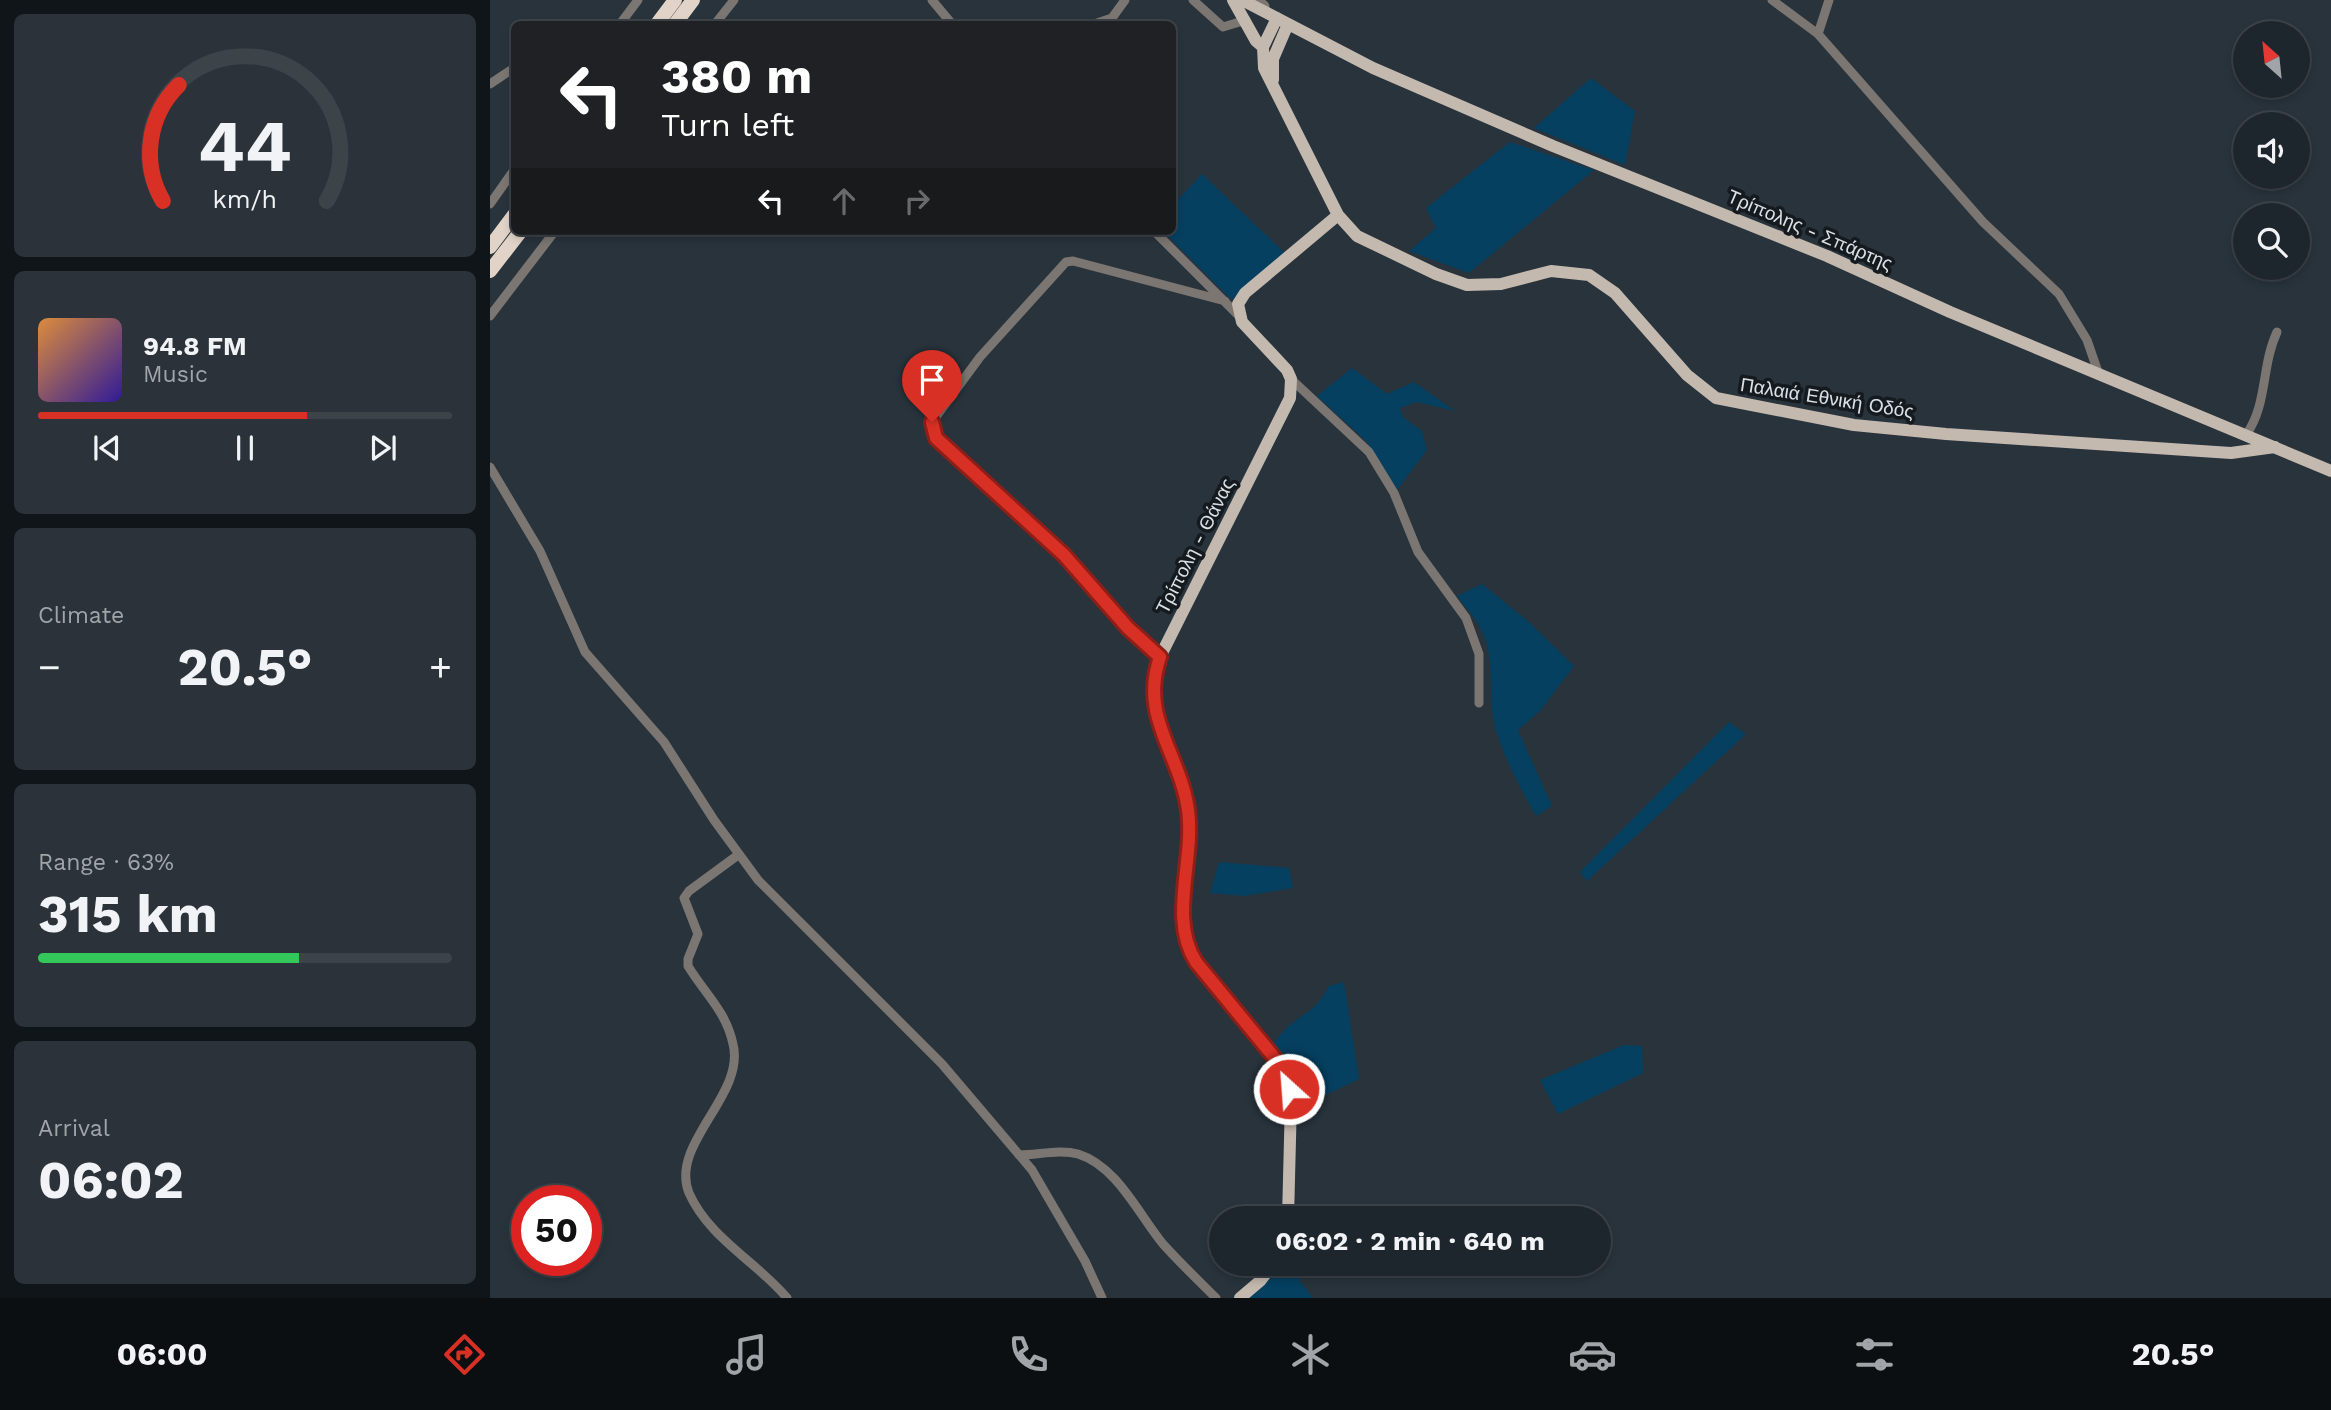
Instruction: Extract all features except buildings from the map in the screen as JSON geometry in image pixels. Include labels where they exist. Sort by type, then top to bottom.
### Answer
[{"type":"highway","points":[[659,21],[675,0]]},
{"type":"highway","points":[[677,21],[693,0]]},
{"type":"highway","points":[[490,247],[511,219]]},
{"type":"highway","points":[[490,271],[518,235]]},
{"type":"main road","name":"Παλαιά Εθνική Οδός","points":[[1233,0],[1263,47],[1262,61],[1338,215],[1367,242],[1467,285],[1501,284],[1551,271],[1590,275],[1615,293],[1687,375],[1707,393],[1728,402],[1854,425],[1947,434],[2231,453],[2275,447]]},
{"type":"main road","name":"Τρίπολης - Σπάρτης","points":[[1242,0],[1350,57],[1553,146],[1827,256],[1950,312],[2331,471]]},
{"type":"main road","name":"Τρίπολης - Σπάρτης","points":[[1259,2],[1283,21]]},
{"type":"main road","points":[[1274,85],[1272,66],[1283,21]]},
{"type":"main road","points":[[1263,47],[1283,21]]},
{"type":"main road","points":[[1263,47],[1279,43]]},
{"type":"main road","points":[[1291,379],[1238,315],[1238,304],[1245,293],[1338,215]]},
{"type":"main road","name":"Τρίπολη - Θάνας","points":[[1288,1206],[1291,1100],[1286,1079],[1278,1062],[1196,962],[1184,934],[1188,811],[1154,707],[1152,688],[1160,657],[1290,398],[1291,379]]},
{"type":"main road","points":[[1240,1298],[1264,1276]]},
{"type":"street","points":[[622,21],[638,0]]},
{"type":"street","points":[[717,21],[734,0]]},
{"type":"street","points":[[932,0],[949,21]]},
{"type":"street","points":[[1103,21],[1112,18],[1125,0]]},
{"type":"street","points":[[1193,0],[1223,27],[1246,20]]},
{"type":"street","points":[[1772,0],[1818,34],[1983,222],[2059,294],[2087,340],[2098,372]]},
{"type":"street","points":[[1818,34],[1829,0]]},
{"type":"street","points":[[490,84],[511,70]]},
{"type":"street","points":[[490,204],[511,174]]},
{"type":"street","points":[[490,316],[552,235]]},
{"type":"street","points":[[1158,235],[1238,315]]},
{"type":"street","points":[[1160,657],[1128,628],[1064,555],[936,438],[932,422],[980,357],[1066,262],[1073,261],[1225,301]]},
{"type":"street","points":[[2246,435],[2260,411],[2267,356],[2277,332]]},
{"type":"street","points":[[1291,379],[1369,452],[1394,493],[1418,552],[1466,618],[1479,654],[1479,703]]},
{"type":"street","points":[[490,467],[540,551],[585,652],[664,742],[738,855],[766,889],[942,1064],[1019,1155],[1062,1220],[1102,1298]]},
{"type":"street","points":[[738,855],[689,891],[684,898],[698,934],[688,959],[688,967],[724,1014],[735,1056],[718,1106],[695,1139],[686,1180],[691,1195],[718,1234],[787,1298]]},
{"type":"street","points":[[1019,1155],[1071,1153],[1091,1161],[1115,1182],[1163,1244],[1216,1298]]},
{"type":"shaded area","points":[[1591,78],[1635,111],[1625,165],[1534,128]]},
{"type":"shaded area","points":[[1510,142],[1594,170],[1469,273],[1409,251],[1436,228],[1426,208]]},
{"type":"shaded area","points":[[1202,174],[1285,253],[1232,300],[1167,235],[1176,235],[1176,202]]},
{"type":"shaded area","points":[[1352,368],[1387,394],[1414,382],[1455,411],[1417,402],[1400,408],[1403,417],[1422,431],[1427,450],[1397,490],[1367,442],[1317,396]]},
{"type":"shaded area","points":[[1482,584],[1529,622],[1574,666],[1540,711],[1518,730],[1552,806],[1536,816],[1518,784],[1495,727],[1486,641],[1477,623],[1457,596]]},
{"type":"shaded area","points":[[1729,722],[1746,734],[1587,881],[1580,872]]},
{"type":"shaded area","points":[[1219,862],[1289,868],[1293,888],[1244,896],[1210,893]]},
{"type":"shaded area","points":[[1344,982],[1359,1079],[1301,1107],[1296,1080],[1271,1045],[1287,1027],[1316,1005],[1329,986]]},
{"type":"shaded area","points":[[1624,1045],[1642,1046],[1643,1073],[1558,1114],[1540,1080]]},
{"type":"shaded area","points":[[1274,1276],[1303,1276],[1299,1280],[1313,1298],[1246,1298]]},
{"type":"route","points":[[932,422],[936,438],[1064,555],[1128,628],[1160,657],[1153,676],[1154,707],[1177,769],[1188,811],[1183,919],[1186,944],[1196,962],[1278,1062],[1289,1089]]}]
